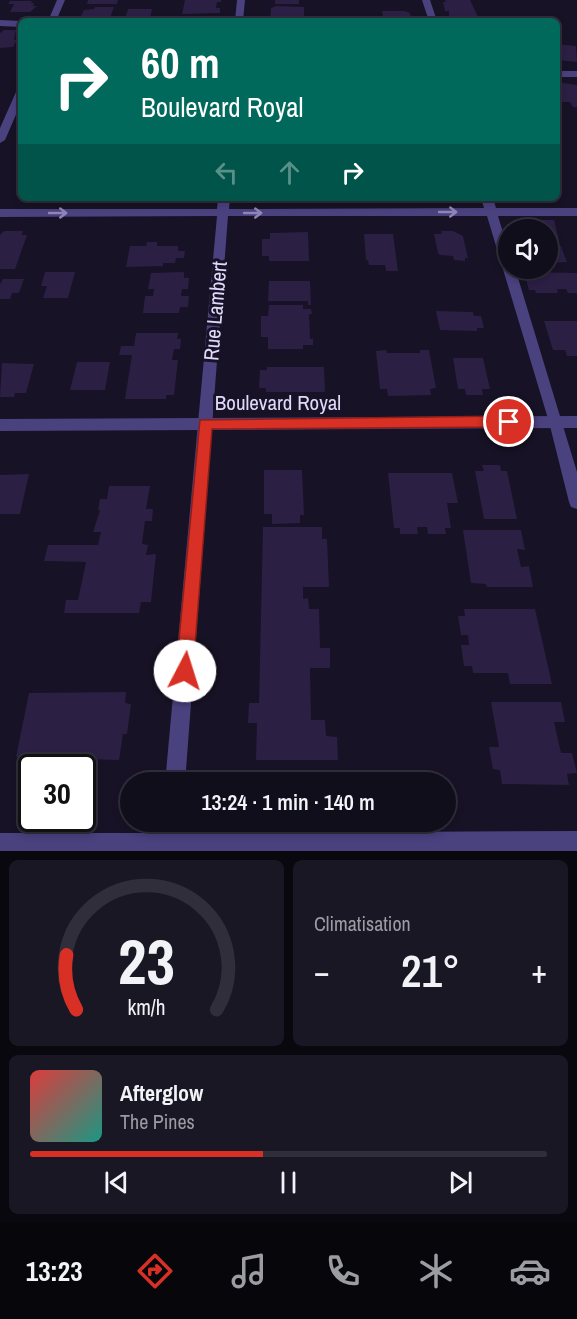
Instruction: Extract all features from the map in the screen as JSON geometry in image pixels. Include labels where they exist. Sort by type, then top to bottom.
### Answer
[{"type":"street","points":[[53,18],[61,0]]},
{"type":"street","points":[[239,18],[241,0]]},
{"type":"street","points":[[426,0],[432,18]]},
{"type":"street","points":[[0,23],[18,24]]},
{"type":"street","points":[[560,74],[577,74]]},
{"type":"street","points":[[0,140],[4,119],[18,97]]},
{"type":"street","points":[[488,201],[498,232]]},
{"type":"street","points":[[0,213],[224,205],[577,212]]},
{"type":"street","name":"Rue Lambert","points":[[177,772],[224,205]]},
{"type":"street","points":[[512,279],[556,422],[577,502]]},
{"type":"street","points":[[556,422],[577,408]]},
{"type":"street","name":"Boulevard Royal","points":[[0,425],[577,422]]},
{"type":"street","points":[[0,844],[171,839],[577,842]]},
{"type":"building","points":[[88,0],[118,0],[117,4],[87,4]]},
{"type":"building","points":[[185,0],[221,0],[217,2],[216,8],[220,8],[220,13],[182,14]]},
{"type":"building","points":[[275,0],[299,0],[299,4],[275,4]]},
{"type":"building","points":[[445,0],[470,0],[479,18],[449,18],[449,11],[445,11],[443,2],[446,2]]},
{"type":"building","points":[[10,1],[32,1],[33,6],[37,6],[30,12],[10,12],[14,4],[8,4]]},
{"type":"building","points":[[276,6],[304,7],[304,18],[270,18],[271,8]]},
{"type":"building","points":[[95,7],[114,7],[110,18],[81,16],[84,10]]},
{"type":"building","points":[[128,9],[152,9],[150,18],[125,18]]},
{"type":"building","points":[[382,11],[405,11],[410,13],[411,17],[388,18],[383,17]]},
{"type":"building","points":[[4,30],[16,30],[14,40],[17,40],[13,47],[0,48],[0,33]]},
{"type":"building","points":[[560,44],[576,46],[577,62],[560,60]]},
{"type":"building","points":[[560,83],[577,85],[577,107],[573,107],[570,102],[560,102]]},
{"type":"building","points":[[4,231],[23,231],[22,235],[27,235],[15,269],[0,269],[0,235]]},
{"type":"building","points":[[441,231],[453,231],[463,236],[468,258],[465,258],[465,261],[454,260],[453,256],[438,253],[434,234],[442,234]]},
{"type":"building","points":[[308,232],[309,261],[269,261],[269,256],[262,256],[262,239],[270,239],[270,233]]},
{"type":"building","points":[[364,234],[393,234],[398,271],[386,271],[385,265],[369,265],[366,260]]},
{"type":"building","points":[[147,242],[157,242],[157,246],[178,246],[178,251],[185,251],[184,258],[176,258],[175,263],[163,263],[163,266],[126,267],[130,246],[146,246]]},
{"type":"building","points":[[558,246],[561,246],[567,262],[558,262]]},
{"type":"building","points":[[45,272],[75,272],[68,298],[43,298],[47,286],[41,286]]},
{"type":"building","points":[[184,272],[184,278],[189,278],[188,289],[182,289],[181,296],[189,296],[188,307],[180,307],[179,313],[143,313],[145,296],[153,296],[154,289],[148,289],[151,273]]},
{"type":"building","points":[[558,273],[577,273],[577,293],[568,293],[566,289],[557,289],[558,293],[536,293],[535,290],[529,290],[526,279],[558,279]]},
{"type":"building","points":[[3,279],[24,279],[19,293],[12,293],[10,299],[0,299],[0,284]]},
{"type":"building","points":[[269,281],[310,281],[311,305],[308,305],[308,301],[268,301]]},
{"type":"building","points":[[269,305],[303,305],[303,309],[311,309],[312,314],[309,314],[310,339],[313,339],[313,345],[303,345],[303,349],[268,349],[268,337],[261,337],[261,316],[268,316]]},
{"type":"building","points":[[436,311],[473,312],[474,316],[481,316],[484,328],[477,328],[477,331],[440,330]]},
{"type":"building","points":[[544,321],[577,321],[577,356],[567,356],[565,350],[553,350]]},
{"type":"building","points":[[136,333],[178,333],[177,339],[181,339],[180,349],[174,349],[172,360],[178,360],[174,395],[166,395],[166,399],[125,399],[132,355],[119,355],[121,346],[134,346]]},
{"type":"building","points":[[386,350],[387,353],[420,353],[420,350],[429,350],[436,388],[430,389],[431,395],[388,396],[387,389],[380,389],[376,351]]},
{"type":"building","points":[[453,358],[483,358],[490,389],[482,389],[483,395],[466,395],[465,389],[458,389]]},
{"type":"building","points":[[77,362],[110,362],[105,390],[70,390]]},
{"type":"building","points":[[2,363],[34,364],[26,393],[15,393],[14,397],[0,397]]},
{"type":"building","points":[[267,367],[324,367],[325,392],[266,392],[266,388],[259,388],[260,370],[267,370]]},
{"type":"building","points":[[482,465],[500,465],[501,471],[507,471],[517,519],[484,519],[475,471],[484,471]]},
{"type":"building","points":[[264,470],[302,470],[304,515],[300,515],[300,523],[272,524],[272,514],[264,514]]},
{"type":"building","points":[[388,473],[452,473],[458,503],[447,503],[451,528],[445,528],[446,534],[428,534],[427,527],[417,527],[418,534],[400,534],[400,528],[394,528]]},
{"type":"building","points":[[29,474],[20,514],[0,514],[0,475]]},
{"type":"building","points":[[109,486],[150,486],[146,509],[153,509],[152,521],[145,521],[142,544],[148,545],[146,555],[156,554],[151,602],[141,602],[139,613],[64,613],[66,600],[78,600],[86,562],[44,561],[48,545],[98,545],[101,532],[93,532],[100,510],[98,510],[100,499],[107,499]]},
{"type":"building","points":[[263,527],[322,527],[322,539],[327,539],[329,587],[303,587],[303,599],[308,598],[309,609],[319,609],[320,648],[330,648],[330,668],[310,668],[311,720],[325,720],[326,736],[337,737],[338,760],[256,760],[257,723],[248,723],[249,703],[259,703]]},
{"type":"building","points":[[463,530],[521,530],[525,550],[517,549],[521,567],[529,566],[533,587],[487,587],[486,584],[471,583]]},
{"type":"building","points":[[464,609],[535,609],[552,684],[510,684],[508,673],[473,673],[472,666],[464,666],[461,645],[469,645],[468,635],[461,635],[458,616],[465,616]]},
{"type":"building","points":[[126,692],[125,703],[131,704],[127,734],[123,734],[119,760],[96,759],[96,754],[18,754],[16,757],[29,693]]},
{"type":"building","points":[[491,702],[561,702],[565,722],[554,722],[561,753],[572,753],[577,773],[567,774],[569,785],[502,784],[500,770],[493,769],[489,747],[499,747]]},
{"type":"route","points":[[185,671],[205,423],[509,422]]}]
